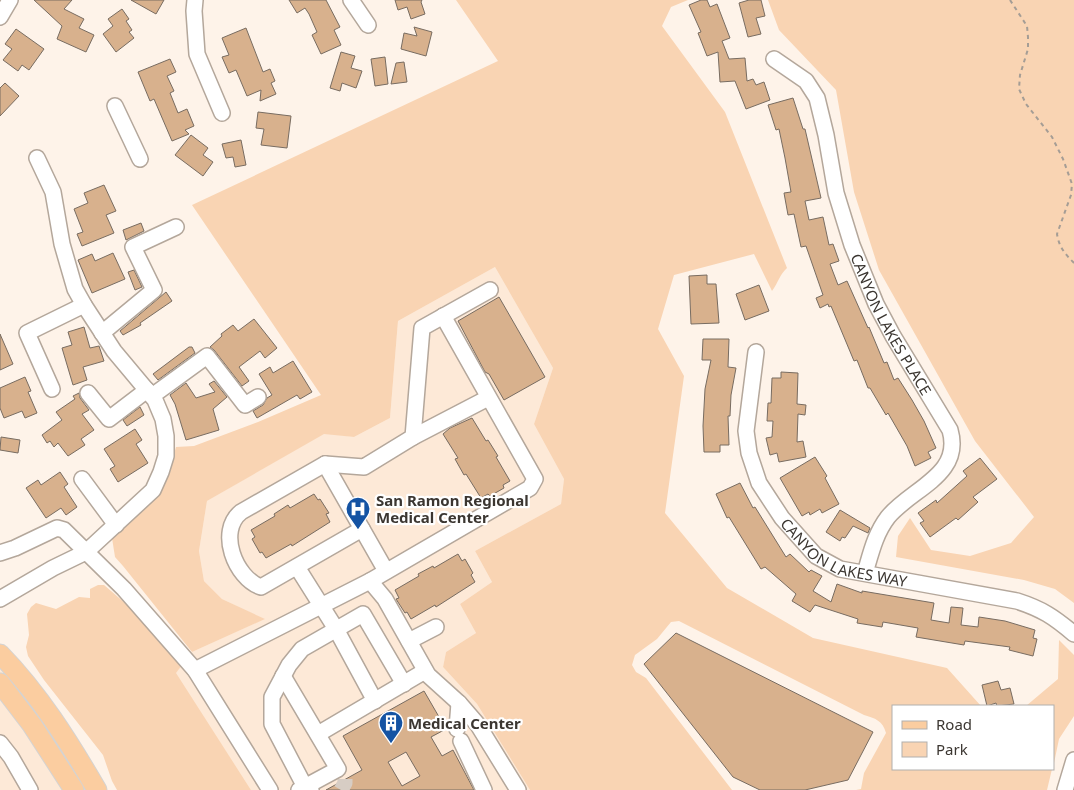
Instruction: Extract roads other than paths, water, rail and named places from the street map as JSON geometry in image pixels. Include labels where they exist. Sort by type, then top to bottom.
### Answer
[{"type":"main road","points":[[0,654],[37,698],[66,738],[98,790]]},
{"type":"main road","points":[[0,683],[32,724],[74,790]]},
{"type":"street","points":[[195,0],[197,54],[222,113]]},
{"type":"street","points":[[351,0],[368,25]]},
{"type":"street","points":[[0,17],[7,1]]},
{"type":"street","name":"CANYON LAKES PLACE","points":[[774,59],[806,81],[817,98],[836,192],[852,245],[876,304],[893,336],[950,430],[952,439],[949,461],[943,470],[889,516],[877,532],[865,573]]},
{"type":"street","points":[[115,106],[140,159]]},
{"type":"street","points":[[0,599],[53,568],[86,552],[153,490],[166,456],[166,436],[163,419],[150,393],[114,351],[75,289],[62,244],[50,184],[36,158]]},
{"type":"street","points":[[102,333],[154,290],[133,247],[176,227]]},
{"type":"street","points":[[413,437],[422,328],[490,290]]},
{"type":"street","points":[[52,389],[27,333],[84,305]]},
{"type":"street","points":[[195,670],[370,581],[530,488],[534,483],[535,480],[443,316]]},
{"type":"street","name":"CANYON LAKES WAY","points":[[756,352],[746,431],[749,453],[759,483],[782,518],[816,556],[840,569],[1017,601],[1053,616],[1074,634]]},
{"type":"street","points":[[88,393],[109,419],[207,356],[245,405],[258,397]]},
{"type":"street","points":[[362,528],[261,587],[255,585],[241,572],[230,547],[231,524],[234,517],[241,512],[325,464],[364,467],[413,437],[488,398]]},
{"type":"street","points":[[325,464],[386,571]]},
{"type":"street","points":[[82,479],[116,525]]},
{"type":"street","points":[[0,553],[57,528],[64,530],[124,589],[195,670],[270,790]]},
{"type":"street","points":[[297,567],[320,607],[336,629],[375,701]]},
{"type":"street","points":[[370,581],[385,599],[425,671],[478,725],[518,790]]},
{"type":"street","points":[[283,676],[341,774],[305,789],[272,724],[272,697],[289,664],[302,649],[363,614],[404,684]]},
{"type":"street","points":[[409,641],[436,627]]},
{"type":"street","points":[[318,734],[425,671]]},
{"type":"street","points":[[458,703],[458,735],[484,790]]},
{"type":"street","points":[[0,743],[30,790]]},
{"type":"street","points":[[1065,790],[1074,760]]},
{"type":"tunnel","points":[[341,790],[345,779]]},
{"type":"place","name":"San Ramon Regional Medical Center","points":[[358,530]]},
{"type":"place","name":"Medical Center","points":[[391,744]]}]
